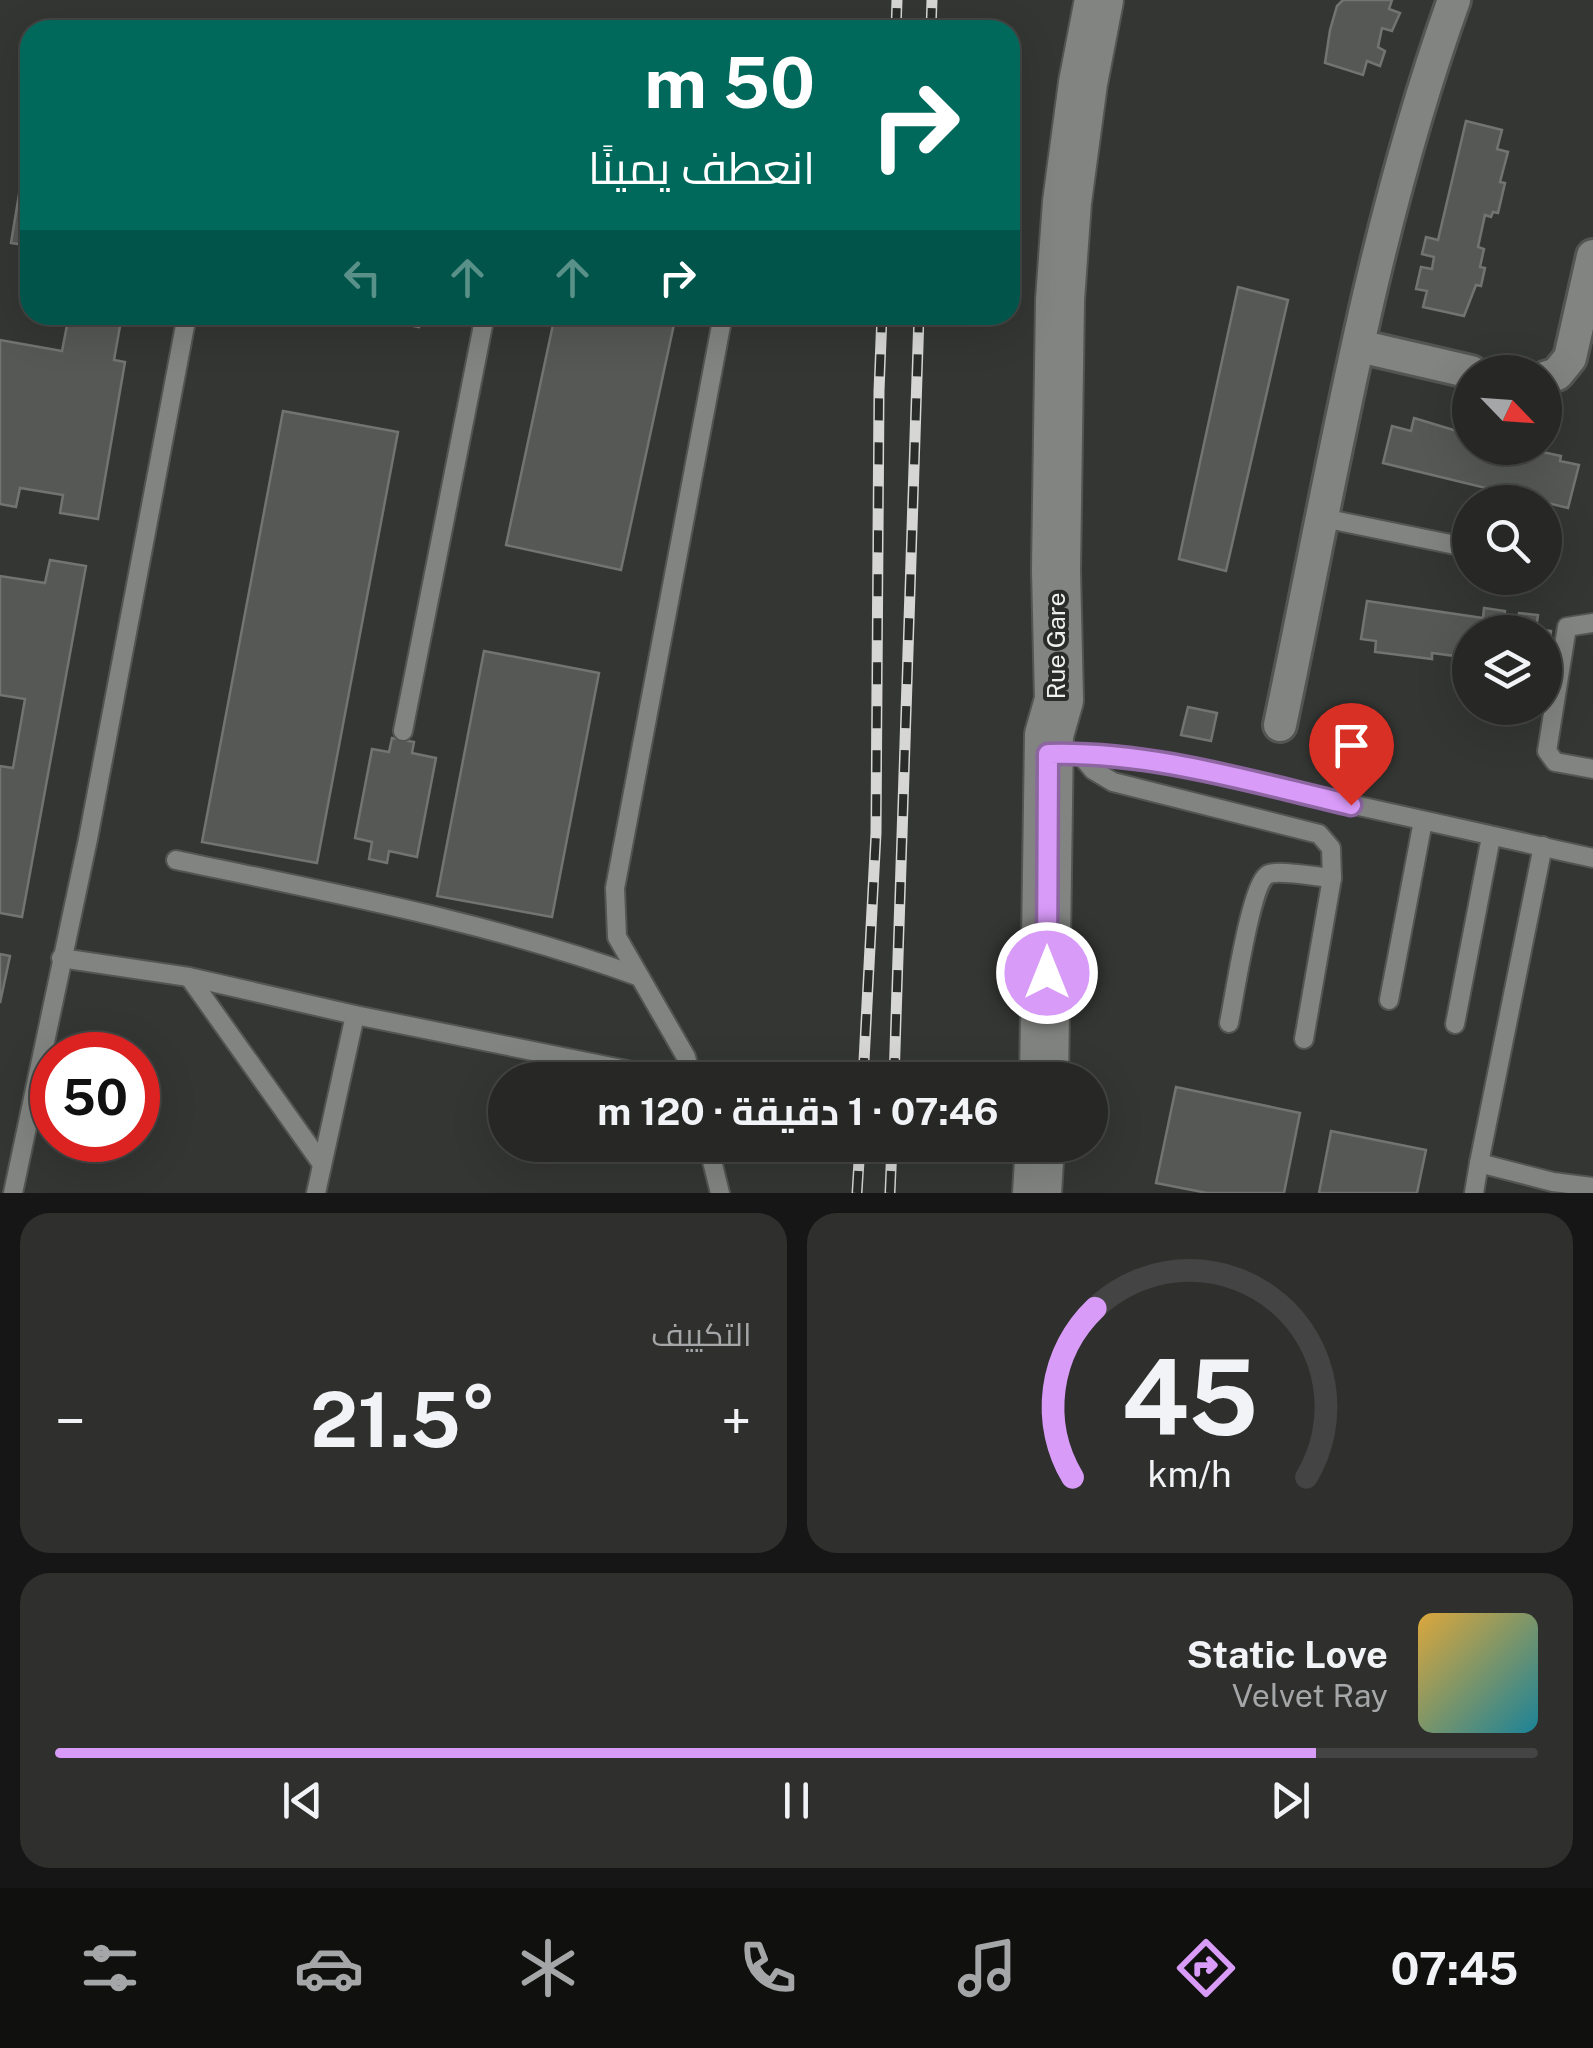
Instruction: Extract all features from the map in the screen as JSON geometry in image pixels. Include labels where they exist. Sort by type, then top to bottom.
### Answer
[{"type":"main road","name":"Rue Gare","points":[[1059,748],[1038,701],[1035,570],[1041,298],[1048,204],[1079,0]]},
{"type":"main road","name":"Rue Gare","points":[[1059,748],[1056,570],[1060,300],[1067,202],[1099,0]]},
{"type":"main road","points":[[1045,1062],[1059,748]]},
{"type":"main road","points":[[1037,1193],[1039,1162]]},
{"type":"street","points":[[1280,725],[1359,346],[1416,106],[1454,0]]},
{"type":"street","points":[[1562,369],[1570,358],[1593,256]]},
{"type":"street","points":[[1359,346],[1452,368]]},
{"type":"lane","points":[[13,1193],[91,820],[186,325]]},
{"type":"lane","points":[[403,730],[483,325]]},
{"type":"lane","points":[[687,1062],[617,937],[615,888],[721,325]]},
{"type":"lane","points":[[1323,518],[1452,544]]},
{"type":"lane","points":[[1593,623],[1567,627],[1547,751],[1554,762],[1593,769]]},
{"type":"lane","points":[[1059,748],[1170,764],[1593,858]]},
{"type":"lane","points":[[1059,748],[1113,782],[1319,834],[1331,848],[1332,878],[1304,1039]]},
{"type":"lane","points":[[1389,1000],[1423,821]]},
{"type":"lane","points":[[1455,1024],[1492,836]]},
{"type":"lane","points":[[1474,1193],[1543,846]]},
{"type":"lane","points":[[176,860],[500,932],[640,976]]},
{"type":"lane","points":[[1229,1023],[1262,879],[1271,873],[1332,878]]},
{"type":"lane","points":[[61,958],[188,977],[587,1062]]},
{"type":"lane","points":[[188,977],[322,1164]]},
{"type":"lane","points":[[316,1193],[354,1015]]},
{"type":"lane","points":[[712,1162],[720,1193]]},
{"type":"lane","points":[[1479,1163],[1553,1182],[1593,1186]]},
{"type":"building","points":[[1343,0],[1392,0],[1389,9],[1400,13],[1392,31],[1382,28],[1378,47],[1385,51],[1380,66],[1367,61],[1363,75],[1325,63],[1330,30],[1337,6]]},
{"type":"building","points":[[1466,121],[1502,130],[1497,149],[1508,152],[1500,182],[1505,183],[1498,213],[1485,215],[1478,247],[1484,249],[1481,286],[1476,285],[1464,316],[1423,307],[1427,291],[1416,289],[1421,267],[1432,269],[1434,257],[1422,254],[1426,237],[1438,240]]},
{"type":"building","points":[[20,188],[20,244],[11,243]]},
{"type":"building","points":[[1238,287],[1288,300],[1226,571],[1179,559]]},
{"type":"building","points":[[67,325],[120,325],[114,360],[125,362],[98,519],[60,513],[63,495],[20,488],[16,507],[0,504],[0,340],[62,351]]},
{"type":"building","points":[[553,325],[674,325],[621,570],[506,545]]},
{"type":"building","points":[[283,411],[398,432],[317,863],[202,842]]},
{"type":"building","points":[[1414,418],[1452,430],[1452,465],[1562,465],[1562,461],[1579,465],[1568,508],[1562,507],[1562,485],[1473,485],[1383,463],[1392,426],[1411,431]]},
{"type":"building","points":[[50,560],[86,566],[22,917],[0,913],[0,766],[13,768],[25,699],[0,695],[0,576],[45,583]]},
{"type":"building","points":[[1367,601],[1463,615],[1452,615],[1452,656],[1432,653],[1432,659],[1375,652],[1376,641],[1361,639]]},
{"type":"building","points":[[1484,608],[1505,611],[1504,615],[1483,615]]},
{"type":"building","points":[[484,651],[599,673],[552,917],[437,896]]},
{"type":"building","points":[[1188,707],[1217,713],[1211,741],[1181,735]]},
{"type":"building","points":[[392,738],[414,742],[412,753],[436,758],[417,857],[389,851],[387,863],[369,859],[372,842],[355,838],[372,749],[389,752]]},
{"type":"building","points":[[0,954],[10,956],[0,1003]]},
{"type":"building","points":[[1176,1087],[1300,1113],[1284,1193],[1207,1193],[1156,1183]]},
{"type":"building","points":[[1331,1131],[1426,1150],[1417,1193],[1319,1193]]},
{"type":"railway","points":[[896,20],[897,0]]},
{"type":"railway","points":[[931,20],[932,0]]},
{"type":"railway","points":[[864,1062],[876,833],[882,325]]},
{"type":"railway","points":[[895,1062],[919,325]]},
{"type":"railway","points":[[857,1193],[859,1162]]},
{"type":"railway","points":[[890,1193],[891,1162]]},
{"type":"route","points":[[1047,973],[1048,754],[1170,764],[1351,805]]}]
